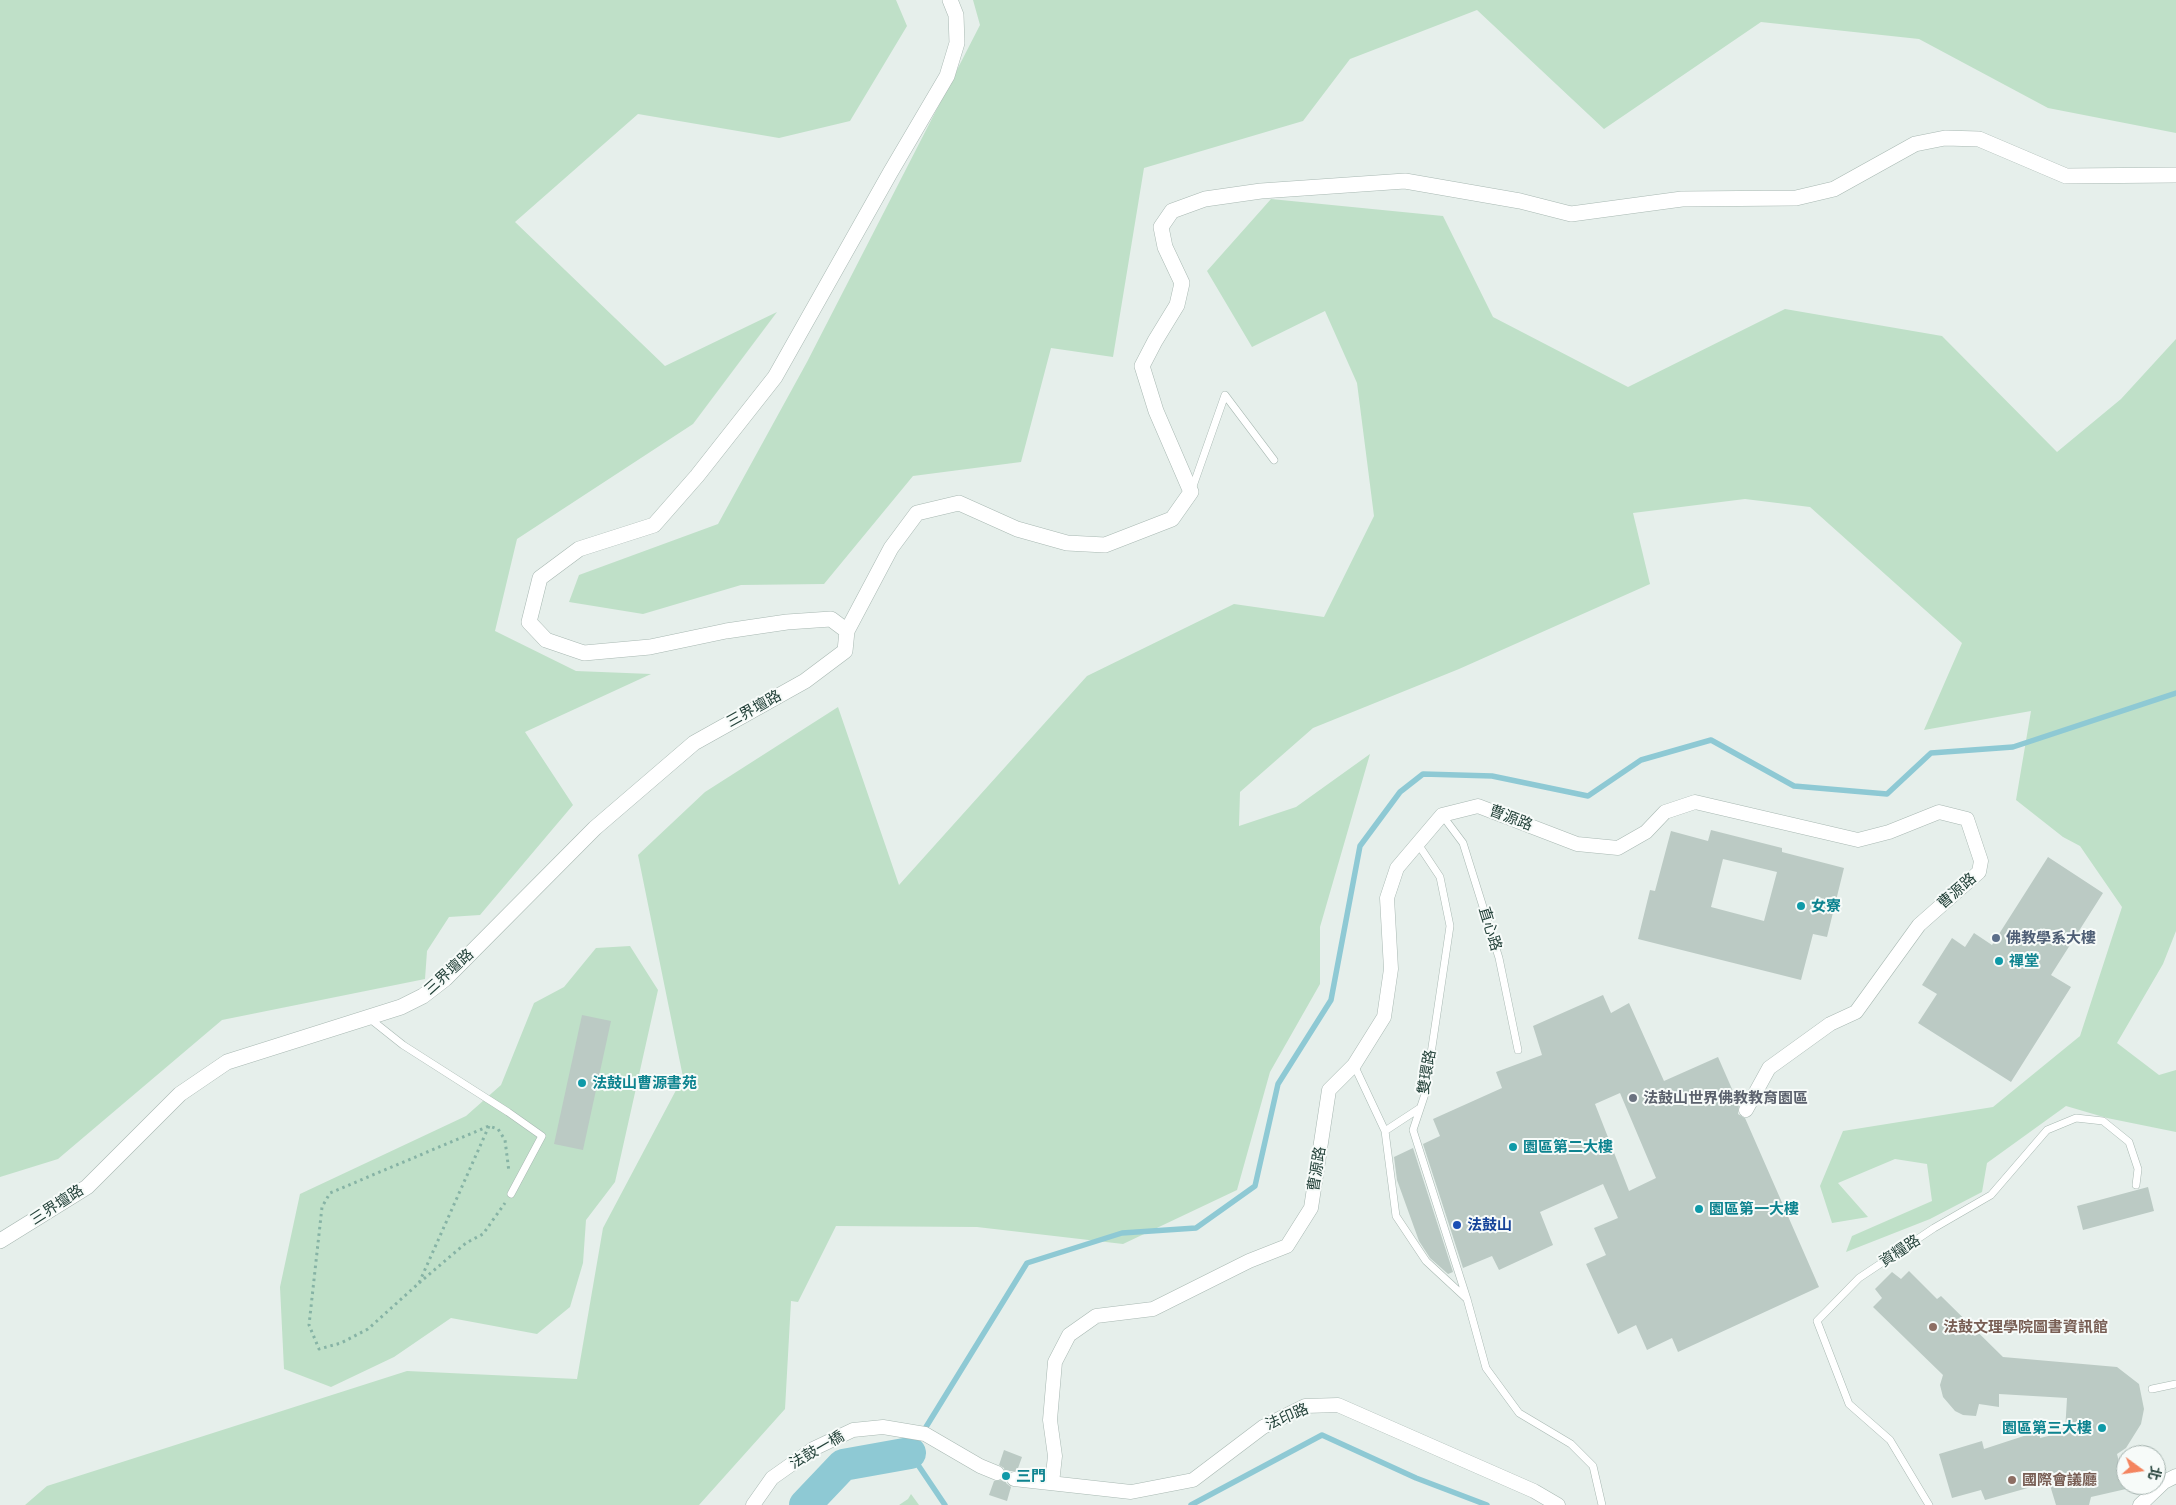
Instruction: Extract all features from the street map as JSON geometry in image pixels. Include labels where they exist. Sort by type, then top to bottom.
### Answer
[{"type":"street","points":[[846,631],[831,618],[726,631],[650,647],[584,653],[546,640],[529,622],[540,578],[579,549],[654,525],[697,476],[776,377],[890,173],[947,76],[957,44],[956,15],[950,0]]},
{"type":"street","points":[[1191,492],[1156,411],[1142,366],[1154,340],[1177,306],[1182,283],[1165,247],[1161,227],[1172,211],[1205,200],[1261,191],[1405,181],[1520,201],[1571,214],[1682,199],[1796,198],[1834,189],[1915,144],[1945,138],[1979,138],[2066,176],[2176,175]]},
{"type":"street","name":"三界壇路","points":[[0,1241],[87,1187],[180,1094],[227,1062],[401,1007],[423,996],[445,979],[609,816],[694,743],[804,681],[832,663],[845,651],[846,631],[891,548],[917,513],[959,503],[1017,529],[1067,543],[1105,545],[1172,519],[1191,492]]},
{"type":"street","name":"曹源路","points":[[1052,1483],[1055,1456],[1050,1420],[1055,1362],[1069,1335],[1096,1316],[1153,1309],[1249,1261],[1287,1246],[1311,1208],[1329,1090],[1354,1065],[1384,1017],[1391,969],[1387,898],[1397,868],[1442,815],[1478,806],[1577,844],[1618,848],[1646,832],[1665,812],[1695,802],[1858,840],[1889,832],[1940,812],[1967,819],[1980,861],[1979,872],[1919,925],[1856,1012],[1830,1024],[1769,1068],[1746,1110]]},
{"type":"street","name":"法印路","points":[[1014,1479],[1131,1492],[1193,1480],[1262,1427],[1305,1406],[1338,1405],[1534,1491],[1558,1505]]},
{"type":"street","name":"法鼓一橋","points":[[754,1505],[772,1478],[813,1449],[853,1430],[883,1427],[925,1434],[980,1466],[997,1473]]},
{"type":"street","points":[[2140,1505],[2164,1482],[2176,1476]]},
{"type":"lane","points":[[1191,492],[1224,395],[1274,460]]},
{"type":"lane","name":"直心路","points":[[1442,815],[1463,843],[1499,958],[1518,1050]]},
{"type":"lane","name":"雙環路","points":[[1418,844],[1440,877],[1450,926],[1425,1094],[1413,1130],[1467,1299],[1486,1368],[1519,1413],[1571,1444],[1593,1466],[1602,1505]]},
{"type":"lane","points":[[368,1017],[403,1045],[542,1136],[512,1194]]},
{"type":"lane","points":[[1354,1065],[1385,1131],[1396,1216],[1426,1261],[1467,1299]]},
{"type":"lane","points":[[1385,1131],[1420,1108]]},
{"type":"lane","name":"資糧路","points":[[1929,1505],[1890,1440],[1849,1404],[1817,1321],[1859,1278],[1934,1228],[1991,1195],[2047,1130],[2076,1118],[2103,1121],[2128,1142],[2138,1169],[2136,1185]]},
{"type":"lane","points":[[2152,1388],[2176,1384]]},
{"type":"path","points":[[419,1282],[489,1126]]},
{"type":"path","points":[[489,1126],[498,1129],[505,1140],[512,1194],[483,1234],[466,1242],[368,1329],[341,1343],[319,1349],[309,1325],[322,1207],[330,1193],[489,1126]]},
{"type":"green space","points":[[0,0],[896,0],[907,26],[850,121],[779,138],[638,114],[515,222],[665,366],[777,312],[693,424],[517,539],[495,631],[576,671],[651,674],[525,732],[573,805],[480,915],[449,917],[427,951],[425,979],[222,1020],[58,1159],[0,1177]]},
{"type":"green space","points":[[973,0],[2176,0],[2176,133],[2048,108],[1919,39],[1761,22],[1604,129],[1477,10],[1350,59],[1303,121],[1144,168],[1113,357],[1051,348],[1021,462],[913,476],[824,584],[741,585],[643,614],[569,602],[579,575],[718,524],[807,362],[980,25]]},
{"type":"green space","points":[[1271,199],[1443,216],[1493,317],[1628,387],[1785,309],[1942,336],[2057,452],[2121,399],[2176,339],[2176,931],[2163,964],[2117,1043],[2159,1075],[2176,1070],[2176,1132],[2107,1118],[2066,1106],[1987,1163],[1982,1192],[1930,1219],[1846,1252],[1852,1236],[1932,1201],[1927,1164],[1895,1159],[1838,1183],[1868,1217],[1832,1223],[1820,1186],[1843,1131],[1993,1107],[2080,1036],[2122,907],[2080,846],[2063,837],[2016,800],[2031,711],[1924,730],[1962,643],[1810,507],[1745,499],[1633,513],[1650,584],[1459,669],[1313,728],[1240,792],[1239,826],[1296,807],[1370,754],[1320,927],[1320,984],[1270,1072],[1237,1190],[1123,1244],[977,1227],[836,1226],[798,1302],[791,1301],[785,1409],[699,1505],[25,1505],[47,1486],[407,1371],[577,1379],[603,1228],[683,1077],[638,855],[705,792],[838,707],[899,885],[1087,676],[1234,604],[1324,617],[1374,516],[1357,383],[1325,311],[1252,347],[1207,271]]},
{"type":"green space","points":[[630,946],[658,990],[615,1182],[586,1220],[583,1263],[570,1307],[537,1334],[451,1318],[394,1357],[331,1387],[284,1369],[280,1287],[300,1194],[466,1116],[501,1085],[534,1003],[564,987],[596,948]]},
{"type":"green space","points":[[911,1494],[919,1505],[899,1505],[908,1499]]},
{"type":"building","name":"女寮","points":[[1711,830],[1782,848],[1782,852],[1844,868],[1827,937],[1813,934],[1801,980],[1638,939],[1650,890],[1655,891],[1671,831],[1708,841]],"holes":[[[1723,859],[1777,872],[1764,921],[1711,907]]]},
{"type":"building","name":"禪堂","points":[[2048,857],[2103,893],[2051,975],[2071,987],[2011,1082],[1918,1023],[1937,994],[1922,985],[1952,938],[1965,947],[1974,933],[1992,945]]},
{"type":"building","points":[[1603,995],[1611,1013],[1629,1003],[1664,1081],[1718,1057],[1739,1105],[1738,1114],[1745,1118],[1819,1287],[1678,1352],[1672,1338],[1647,1350],[1636,1325],[1618,1334],[1586,1264],[1606,1255],[1594,1228],[1618,1218],[1603,1184],[1540,1212],[1553,1245],[1499,1270],[1492,1256],[1463,1268],[1423,1144],[1440,1136],[1433,1119],[1502,1088],[1496,1072],[1542,1055],[1533,1026]],"holes":[[[1620,1093],[1656,1178],[1629,1191],[1595,1104]]]},
{"type":"building","name":"法鼓山曹源書苑","points":[[582,1015],[611,1021],[583,1150],[554,1144]]},
{"type":"building","points":[[1413,1148],[1453,1272],[1448,1274],[1430,1258],[1419,1241],[1397,1180],[1394,1157]]},
{"type":"building","points":[[2148,1187],[2154,1211],[2083,1230],[2077,1206]]},
{"type":"building","name":"園區第三大樓","points":[[1909,1271],[1937,1299],[1941,1296],[2003,1357],[2117,1367],[2139,1384],[2144,1409],[2141,1424],[2128,1445],[2116,1445],[2116,1491],[2091,1497],[2089,1505],[2056,1505],[2049,1482],[1985,1500],[1981,1490],[1952,1498],[1939,1454],[1982,1441],[1984,1449],[2039,1431],[2040,1438],[2065,1432],[2067,1398],[1999,1394],[1999,1407],[1979,1404],[1976,1416],[1963,1415],[1955,1411],[1943,1397],[1940,1385],[1943,1375],[1873,1307],[1882,1298],[1875,1289],[1892,1272],[1901,1279]]},
{"type":"building","name":"三門","points":[[1004,1450],[1022,1457],[1017,1471],[1010,1471],[1005,1478],[1006,1483],[1011,1487],[1007,1501],[989,1495],[994,1481],[1002,1480],[1005,1476],[1004,1468],[999,1465]]},
{"type":"waterway","points":[[945,1505],[910,1453],[1027,1263],[1122,1233],[1196,1228],[1255,1186],[1278,1084],[1331,1000],[1360,846],[1400,792],[1423,774],[1492,776],[1588,796],[1641,760],[1711,740],[1794,786],[1887,794],[1931,753],[2013,747],[2176,693]]},
{"type":"waterway","points":[[1191,1505],[1322,1435],[1416,1478],[1487,1505]]},
{"type":"waterway","points":[[805,1505],[843,1465],[910,1453]]},
{"type":"place","name":"女寮","points":[[1801,906]]},
{"type":"place","name":"佛教學系大樓","points":[[1996,938]]},
{"type":"place","name":"禪堂","points":[[1999,961]]},
{"type":"place","name":"法鼓山曹源書苑","points":[[582,1083]]},
{"type":"place","name":"法鼓山世界佛教教育園區","points":[[1633,1098]]},
{"type":"place","name":"園區第二大樓","points":[[1513,1147]]},
{"type":"place","name":"園區第一大樓","points":[[1699,1209]]},
{"type":"place","name":"法鼓山","points":[[1457,1225]]},
{"type":"place","name":"法鼓文理學院圖書資訊館","points":[[1933,1327]]},
{"type":"place","name":"園區第三大樓","points":[[2102,1428]]},
{"type":"place","name":"三門","points":[[1006,1476]]},
{"type":"place","name":"國際會議廳","points":[[2012,1480]]}]
